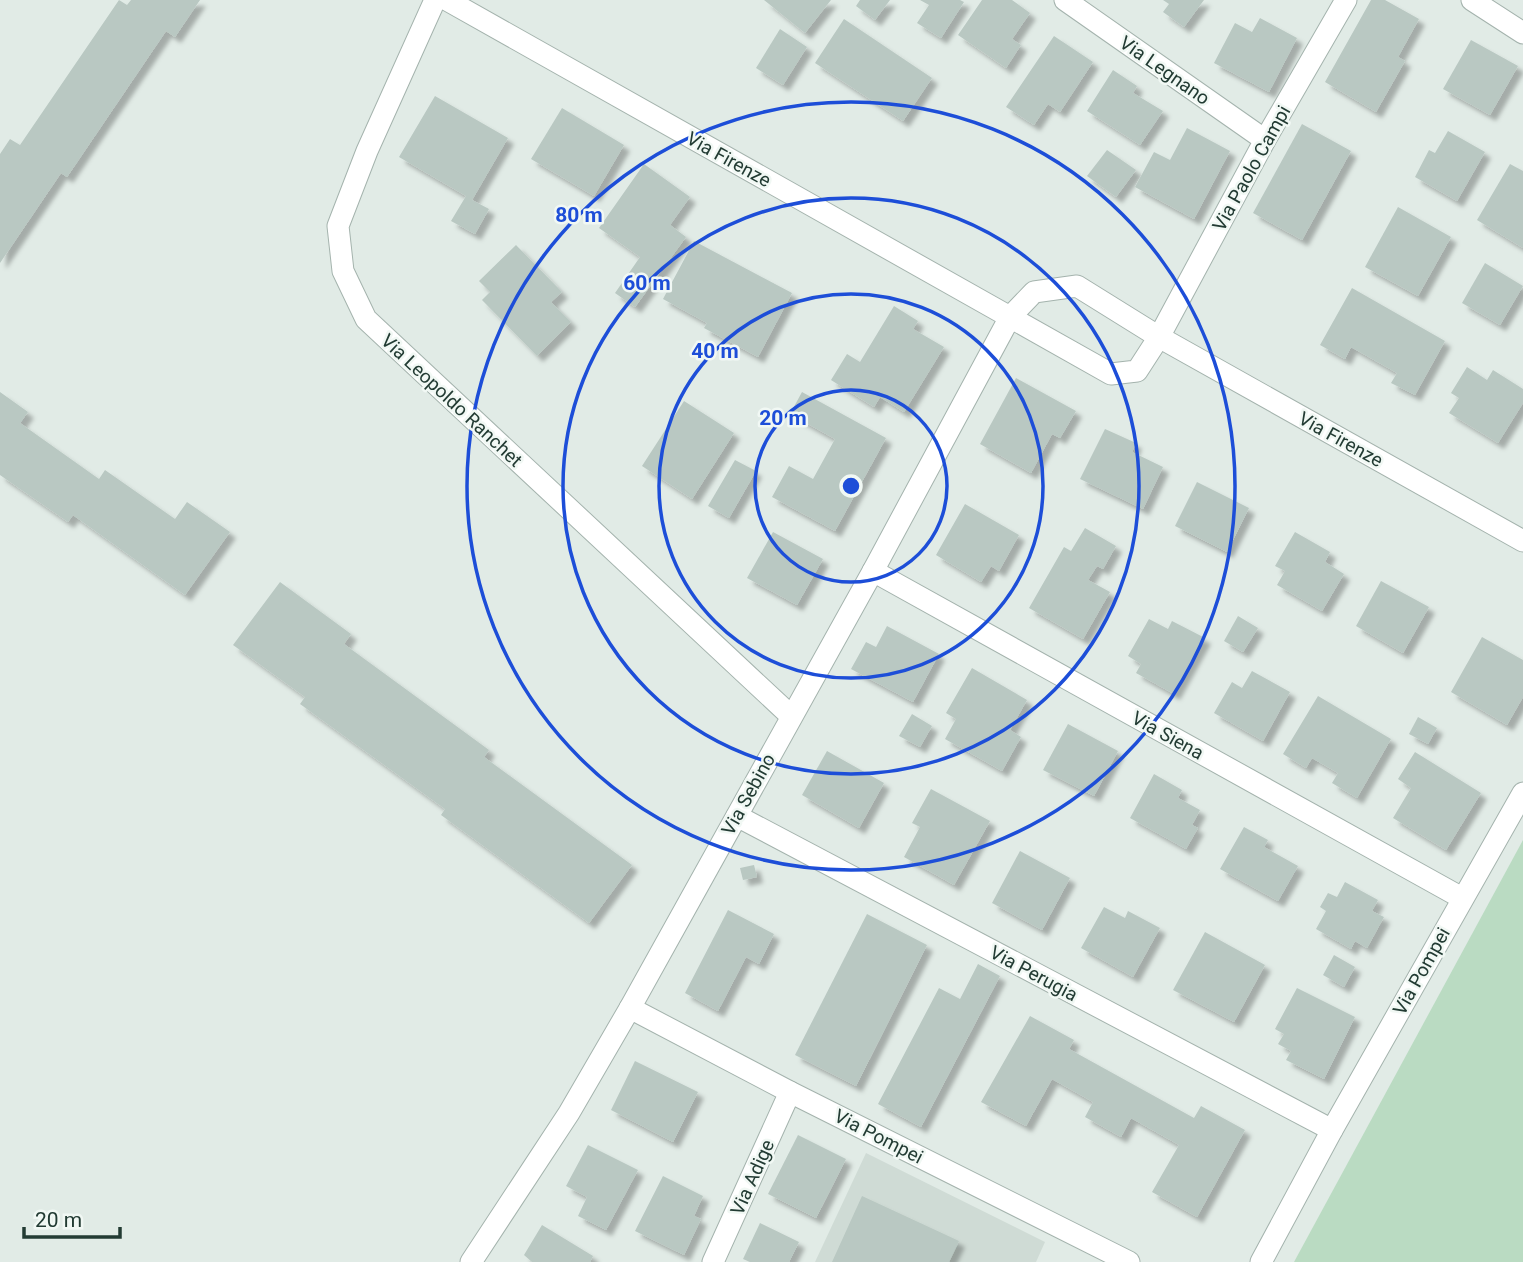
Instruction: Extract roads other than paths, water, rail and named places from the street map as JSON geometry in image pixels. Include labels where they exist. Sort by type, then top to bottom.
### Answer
[{"type":"street","name":"Via Leopoldo Ranchet","points":[[435,0],[367,151],[338,226],[343,271],[366,319],[791,716]]},
{"type":"street","name":"Via Firenze","points":[[447,0],[1111,374],[1137,371],[1159,337]]},
{"type":"street","name":"Via Legnano","points":[[1065,0],[1265,140]]},
{"type":"street","name":"Via Paolo Campi","points":[[1159,337],[1265,140],[1346,0]]},
{"type":"street","points":[[1472,0],[1523,33]]},
{"type":"street","name":"Via Firenze","points":[[1010,317],[1034,292],[1077,286],[1159,337],[1523,541]]},
{"type":"street","name":"Via Sebino","points":[[471,1262],[569,1113],[630,1008],[873,571],[1010,317]]},
{"type":"street","name":"Via Siena","points":[[873,571],[1462,898]]},
{"type":"street","name":"Via Pompei","points":[[1261,1262],[1332,1130],[1523,793]]},
{"type":"street","name":"Via Perugia","points":[[737,816],[1332,1130]]},
{"type":"street","name":"Via Pompei","points":[[630,1008],[790,1092],[1129,1262]]},
{"type":"street","name":"Via Adige","points":[[713,1262],[790,1092]]}]
